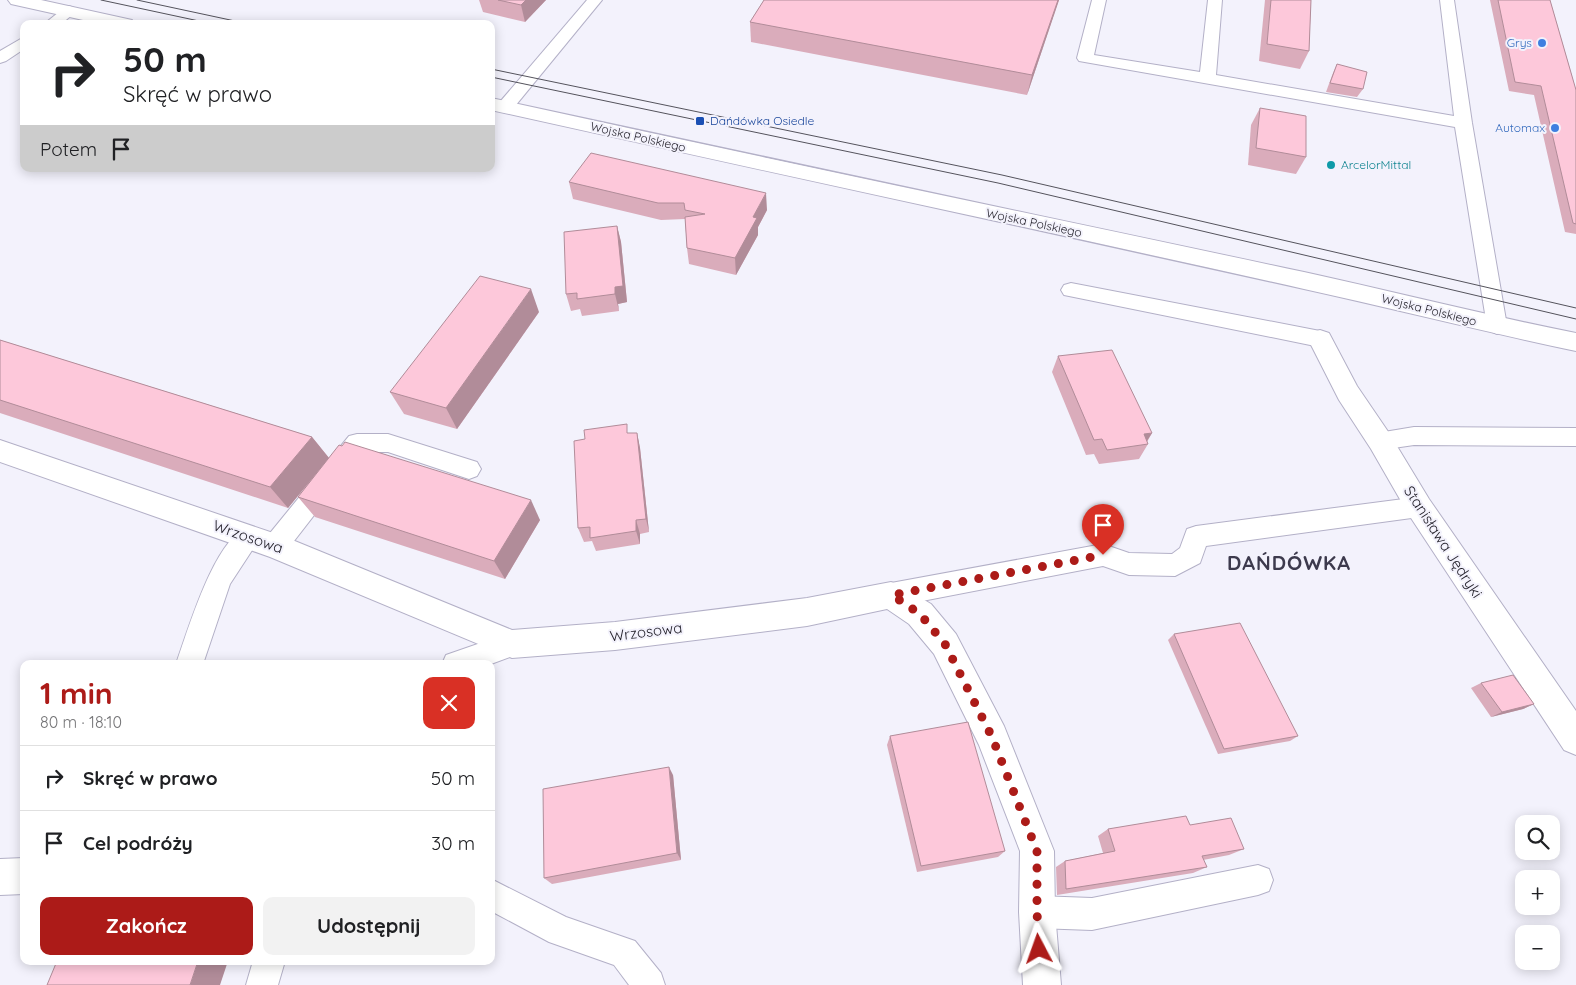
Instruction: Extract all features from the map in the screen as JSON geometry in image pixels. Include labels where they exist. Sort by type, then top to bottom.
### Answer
[{"type":"street","points":[[16,0],[108,20]]},
{"type":"street","name":"Wojska Polskiego","points":[[498,106],[1576,342]]},
{"type":"street","name":"Stanisława Jędryki","points":[[1320,339],[1348,393],[1380,441],[1419,507],[1576,739]]},
{"type":"street","name":"Wrzosowa","points":[[0,451],[248,538],[276,546],[512,644],[615,636],[806,612],[892,595]]},
{"type":"street","points":[[892,595],[920,614],[945,644],[992,737],[1037,851],[1037,912],[1042,985]]},
{"type":"street","points":[[0,877],[20,876]]},
{"type":"lane","points":[[498,106],[595,0]]},
{"type":"lane","points":[[1099,0],[1085,58],[1463,123]]},
{"type":"lane","points":[[1208,78],[1215,0]]},
{"type":"lane","points":[[1447,0],[1463,123],[1497,326]]},
{"type":"lane","points":[[57,20],[69,11]]},
{"type":"lane","points":[[0,58],[20,45]]},
{"type":"lane","points":[[1071,290],[1320,339]]},
{"type":"lane","points":[[1380,441],[1414,436],[1576,437]]},
{"type":"lane","points":[[276,546],[357,443],[388,443],[469,469]]},
{"type":"lane","points":[[892,595],[1103,555],[1129,564],[1175,565],[1191,555],[1196,537],[1419,507]]},
{"type":"lane","points":[[190,660],[219,579],[248,538]]},
{"type":"lane","points":[[466,660],[512,644]]},
{"type":"lane","points":[[1037,912],[1092,914],[1258,880]]},
{"type":"lane","points":[[495,896],[560,931],[624,952],[649,985]]},
{"type":"lane","points":[[262,985],[268,965]]},
{"type":"building","points":[[498,0],[526,0],[521,5]]},
{"type":"building","points":[[764,0],[1058,0],[1032,75],[750,22]]},
{"type":"building","points":[[1271,0],[1311,0],[1309,51],[1267,44]]},
{"type":"building","points":[[1498,0],[1550,0],[1576,90],[1576,224],[1573,223],[1541,86],[1515,82]]},
{"type":"building","points":[[1337,64],[1367,72],[1363,89],[1330,83]]},
{"type":"building","points":[[1260,108],[1306,116],[1306,157],[1256,148]]},
{"type":"building","points":[[591,153],[766,193],[753,217],[757,218],[735,258],[687,248],[685,217],[705,214],[685,210],[684,203],[658,203],[569,182]]},
{"type":"building","points":[[617,226],[623,286],[615,287],[615,294],[577,299],[577,293],[566,294],[564,232]]},
{"type":"building","points":[[480,276],[531,289],[446,408],[390,392]]},
{"type":"building","points":[[0,340],[312,437],[270,487],[0,400]]},
{"type":"building","points":[[1112,350],[1152,433],[1144,434],[1148,444],[1107,450],[1102,439],[1094,440],[1058,356]]},
{"type":"building","points":[[627,424],[627,433],[637,433],[646,519],[636,520],[636,531],[590,538],[590,527],[578,528],[574,441],[585,439],[584,430]]},
{"type":"building","points":[[345,442],[531,500],[494,561],[298,497],[339,445],[342,446]]},
{"type":"building","points":[[1240,623],[1298,736],[1224,749],[1174,634]]},
{"type":"building","points":[[1513,675],[1534,704],[1502,712],[1481,683]]},
{"type":"building","points":[[968,722],[1005,851],[921,866],[890,736]]},
{"type":"building","points":[[669,767],[677,853],[544,878],[543,789]]},
{"type":"building","points":[[1186,816],[1190,825],[1231,818],[1244,849],[1202,856],[1207,867],[1066,889],[1065,861],[1115,851],[1108,829]]},
{"type":"building","points":[[55,965],[197,965],[190,985],[47,985]]},
{"type":"tram line","points":[[101,0],[194,20]]},
{"type":"tram line","points":[[137,0],[230,20]]},
{"type":"tram line","points":[[495,70],[1002,175],[1576,308]]},
{"type":"tram line","points":[[495,78],[998,183],[1576,319]]},
{"type":"place","name":"Grys","points":[[1542,43]]},
{"type":"place","name":"Dańdówka Osiedle","points":[[700,121]]},
{"type":"place","name":"Automax","points":[[1555,128]]},
{"type":"place","name":"ArcelorMittal","points":[[1331,165]]},
{"type":"district","name":"DAŃDÓWKA","points":[[1289,563]]},
{"type":"route","points":[[1039,949],[1037,851],[992,737],[945,644],[920,614],[892,595],[1103,555]]}]
